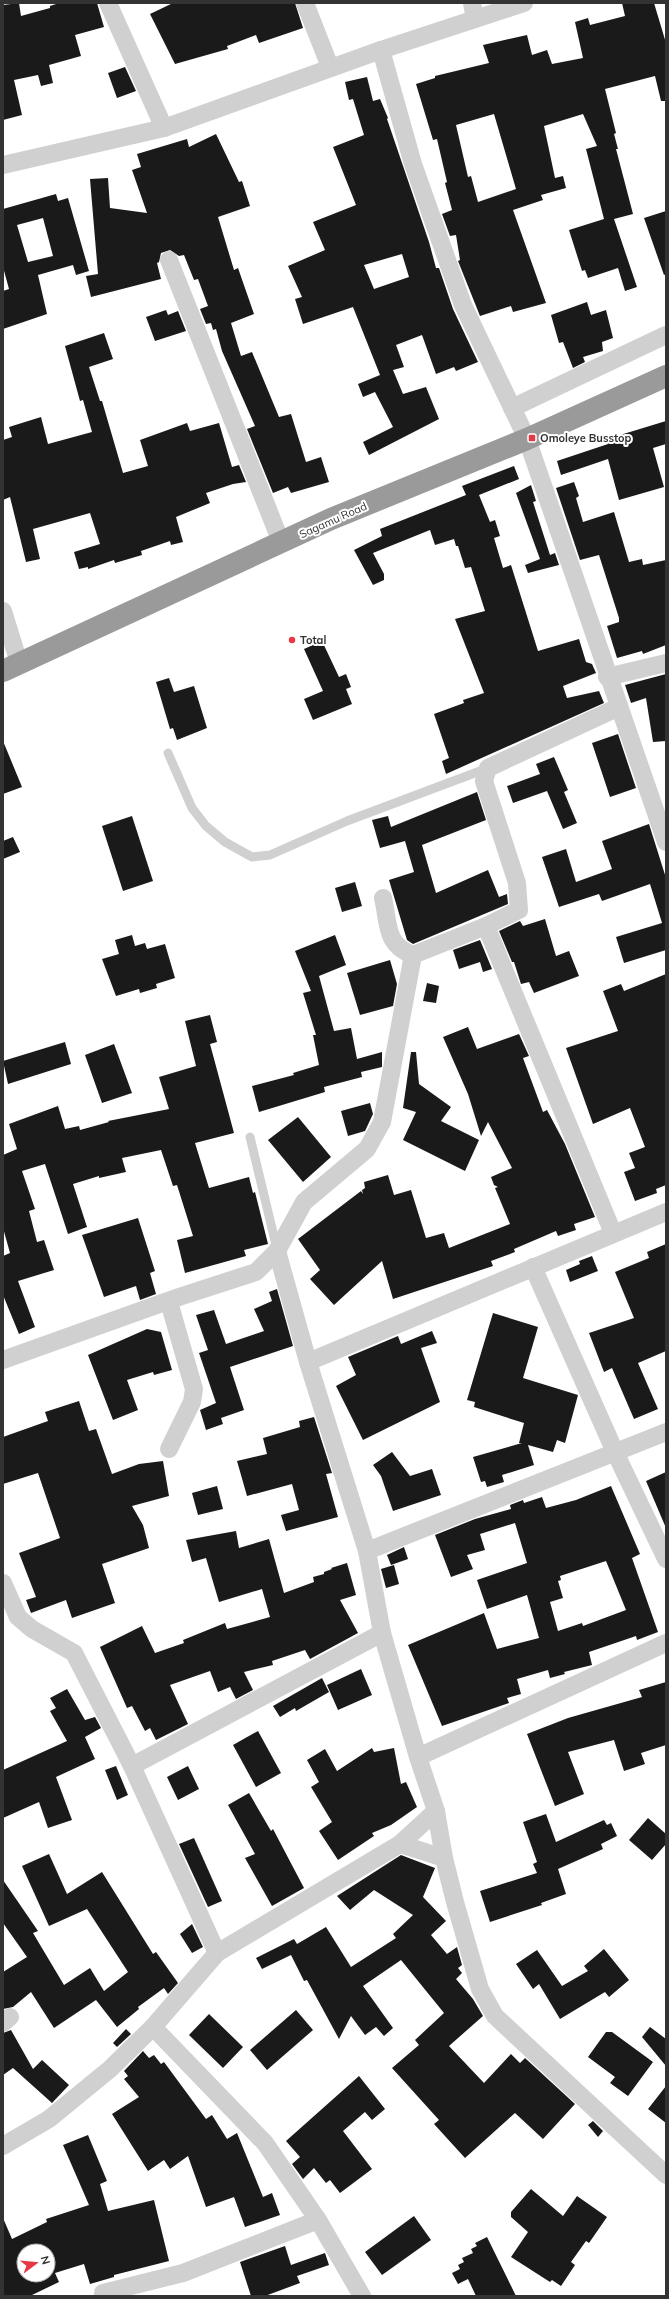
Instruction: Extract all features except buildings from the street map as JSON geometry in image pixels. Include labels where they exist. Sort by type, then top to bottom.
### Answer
[{"type":"highway","name":"Sagamu Road","points":[[11,667],[331,519],[527,439],[666,376]]},
{"type":"street","points":[[108,3],[164,128]]},
{"type":"street","points":[[305,3],[330,67]]},
{"type":"street","points":[[3,165],[164,128],[330,67],[381,50],[473,11],[524,3]]},
{"type":"street","points":[[381,50],[413,164],[463,305],[527,439],[607,676],[620,707],[666,842]]},
{"type":"street","points":[[169,260],[281,542]]},
{"type":"street","points":[[512,408],[666,335]]},
{"type":"street","points":[[3,611],[11,667]]},
{"type":"street","points":[[607,676],[666,663]]},
{"type":"street","points":[[383,898],[392,941],[400,951],[414,955],[486,926],[519,910],[517,883],[484,781],[488,768],[620,707]]},
{"type":"street","points":[[486,926],[613,1233]]},
{"type":"street","points":[[3,1360],[256,1272],[277,1251],[304,1202],[367,1149],[382,1122],[414,955]]},
{"type":"street","points":[[308,1362],[666,1212]]},
{"type":"street","points":[[277,1251],[308,1362],[367,1551],[382,1633],[418,1757],[436,1811],[444,1858],[480,1989],[495,2016],[664,2169]]},
{"type":"street","points":[[533,1267],[615,1452],[666,1559]]},
{"type":"street","points":[[168,1449],[192,1402],[194,1388],[169,1302]]},
{"type":"street","points":[[367,1551],[666,1432]]},
{"type":"street","points":[[3,1583],[18,1616],[32,1629],[74,1653],[132,1766],[217,1953]]},
{"type":"street","points":[[132,1766],[382,1633]]},
{"type":"street","points":[[418,1757],[666,1643]]},
{"type":"street","points":[[3,2146],[49,2119],[110,2069],[153,2027],[217,1953],[400,1844],[436,1811]]},
{"type":"street","points":[[400,1844],[444,1858]]},
{"type":"street","points":[[153,2027],[265,2144],[318,2220],[362,2296]]},
{"type":"street","points":[[103,2293],[184,2273],[318,2220]]},
{"type":"lane","points":[[168,753],[192,808],[206,826],[225,842],[252,857],[270,855],[347,820],[488,768]]},
{"type":"lane","points":[[250,1137],[277,1251]]},
{"type":"place","name":"Omoleye Busstop","points":[[532,438]]},
{"type":"place","name":"Total","points":[[292,640]]}]
